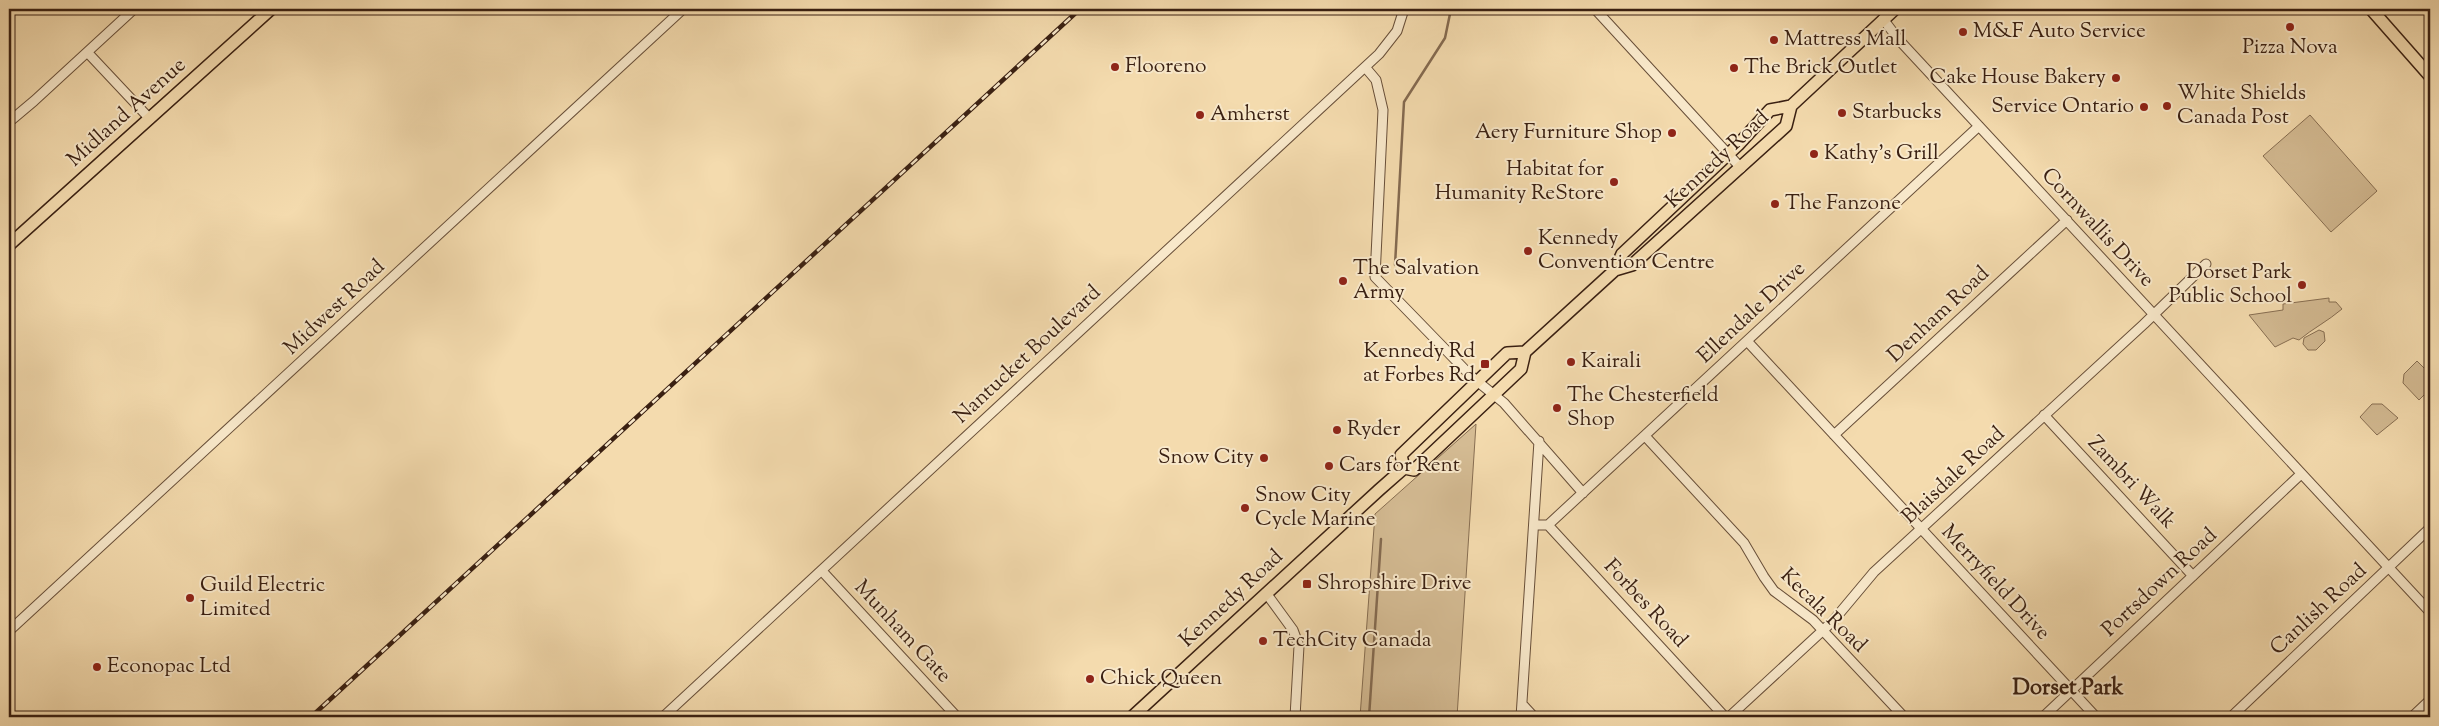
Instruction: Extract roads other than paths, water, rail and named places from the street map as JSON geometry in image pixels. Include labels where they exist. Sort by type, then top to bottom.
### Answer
[{"type":"main road","name":"Midland Avenue","points":[[9,245],[270,9]]},
{"type":"main road","name":"Kennedy Road","points":[[1615,270],[1632,265],[1741,168],[1786,126],[1791,106],[1895,9]]},
{"type":"main road","points":[[2371,9],[2430,76]]},
{"type":"main road","name":"Kennedy Road","points":[[1404,468],[1414,470],[1521,369],[1525,352],[1615,270],[1622,254],[1728,154],[1770,110],[1791,106]]},
{"type":"main road","name":"Kennedy Road","points":[[1404,468],[1401,454],[1506,353],[1525,352]]},
{"type":"main road","name":"Kennedy Road","points":[[1132,717],[1404,468]]},
{"type":"street","points":[[9,122],[88,53],[134,9]]},
{"type":"street","name":"Midwest Road","points":[[9,631],[683,9]]},
{"type":"street","name":"Nantucket Boulevard","points":[[663,717],[1380,54],[1396,31],[1404,9]]},
{"type":"street","points":[[1595,9],[1741,168]]},
{"type":"street","name":"Cornwallis Drive","points":[[1883,19],[1899,40],[2430,612]]},
{"type":"street","points":[[88,53],[150,118]]},
{"type":"street","points":[[1365,67],[1376,80],[1383,110],[1375,277],[1477,381],[1494,394],[1539,441],[1583,493]]},
{"type":"street","name":"Ellendale Drive","points":[[1548,525],[1980,126]]},
{"type":"street","name":"Denham Road","points":[[1834,435],[2067,220]]},
{"type":"street","name":"Blaisdale Road","points":[[1727,717],[1823,631],[1849,604],[1868,578],[1922,530],[2206,264]]},
{"type":"street","name":"Merryfield Drive","points":[[1747,341],[2096,717]]},
{"type":"street","name":"Zambri Walk","points":[[2044,415],[2193,576]]},
{"type":"street","name":"Kecala Road","points":[[1645,436],[1744,543],[1774,591],[1813,620],[1904,717]]},
{"type":"street","points":[[1521,717],[1539,441]]},
{"type":"street","name":"Portsdown Road","points":[[2043,717],[2301,474]]},
{"type":"street","points":[[1534,525],[1548,525]]},
{"type":"street","name":"Forbes Road","points":[[1548,525],[1727,717]]},
{"type":"street","name":"Canlish Road","points":[[2231,717],[2430,528]]},
{"type":"street","name":"Munham Gate","points":[[822,572],[957,717]]},
{"type":"street","points":[[1266,593],[1293,630],[1299,646],[1295,717]]},
{"type":"street","points":[[2412,717],[2430,700]]},
{"type":"street","points":[[1522,704],[1534,717]]},
{"type":"waterway","points":[[1395,265],[1404,102],[1445,38],[1451,9]]},
{"type":"waterway","points":[[1369,717],[1381,539]]},
{"type":"railway","points":[[311,717],[1080,9]]},
{"type":"place","name":"Pizza Nova","points":[[2290,27]]},
{"type":"place","name":"M&F Auto Service","points":[[1963,32]]},
{"type":"place","name":"Mattress Mall","points":[[1774,40]]},
{"type":"place","name":"Flooreno","points":[[1115,67]]},
{"type":"place","name":"The Brick Outlet","points":[[1734,68]]},
{"type":"place","name":"Cake House Bakery","points":[[2116,78]]},
{"type":"place","name":"White Shields Canada Post","points":[[2167,106]]},
{"type":"place","name":"Service Ontario","points":[[2144,107]]},
{"type":"place","name":"Starbucks","points":[[1842,113]]},
{"type":"place","name":"Amherst","points":[[1200,115]]},
{"type":"place","name":"Aery Furniture Shop","points":[[1672,133]]},
{"type":"place","name":"Kathy's Grill","points":[[1814,154]]},
{"type":"place","name":"Habitat for Humanity ReStore","points":[[1614,182]]},
{"type":"place","name":"The Fanzone","points":[[1775,204]]},
{"type":"place","name":"Kennedy Convention Centre","points":[[1528,251]]},
{"type":"place","name":"The Salvation Army","points":[[1343,281]]},
{"type":"place","name":"Dorset Park Public School","points":[[2302,285]]},
{"type":"place","name":"Kairali","points":[[1571,362]]},
{"type":"place","name":"Kennedy Rd at Forbes Rd","points":[[1485,364]]},
{"type":"place","name":"The Chesterfield Shop","points":[[1557,408]]},
{"type":"place","name":"Ryder","points":[[1337,430]]},
{"type":"place","name":"Snow City","points":[[1264,458]]},
{"type":"place","name":"Cars for Rent","points":[[1329,466]]},
{"type":"place","name":"Snow City Cycle Marine","points":[[1245,508]]},
{"type":"place","name":"Shropshire Drive","points":[[1307,584]]},
{"type":"place","name":"Guild Electric Limited","points":[[190,598]]},
{"type":"place","name":"TechCity Canada","points":[[1263,641]]},
{"type":"place","name":"Econopac Ltd","points":[[97,667]]},
{"type":"place","name":"Chick Queen","points":[[1090,679]]},
{"type":"district","name":"Dorset Park","points":[[2068,689]]}]
